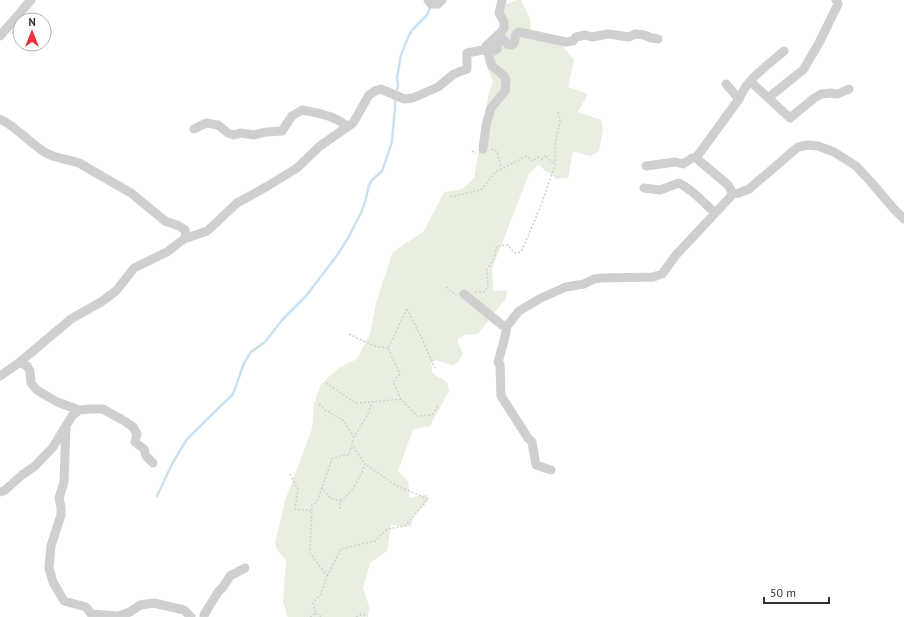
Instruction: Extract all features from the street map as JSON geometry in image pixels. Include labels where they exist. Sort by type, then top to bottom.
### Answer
[{"type":"street","points":[[0,36],[31,0]]},
{"type":"street","points":[[428,0],[431,4],[438,4],[442,0]]},
{"type":"street","points":[[483,149],[486,125],[491,108],[505,91],[506,81],[504,76],[492,66],[486,46],[504,28],[504,22],[499,12],[502,0]]},
{"type":"street","points":[[768,98],[803,70],[818,45],[838,4],[836,0]]},
{"type":"street","points":[[0,376],[20,362],[71,319],[101,302],[116,291],[134,268],[167,252],[184,239],[207,230],[218,222],[237,203],[297,168],[320,146],[353,123],[369,95],[375,91],[381,89],[404,99],[413,98],[438,87],[454,74],[467,68],[467,53],[483,50],[494,52],[497,49],[498,37],[501,37],[507,44],[512,45],[516,34],[519,32],[566,42],[572,41],[576,37],[585,35],[592,37],[608,34],[629,37],[635,34],[658,39]]},
{"type":"street","points":[[646,166],[675,162],[683,164],[692,158],[696,158],[739,99],[742,91],[784,52]]},
{"type":"street","points":[[751,82],[790,118],[821,94],[838,94],[849,89]]},
{"type":"street","points":[[726,84],[739,99]]},
{"type":"street","points":[[194,129],[206,123],[211,123],[218,124],[234,135],[241,133],[254,135],[266,132],[282,131],[292,116],[302,110],[319,113],[338,120],[346,125],[346,127]]},
{"type":"street","points":[[0,118],[44,152],[58,158],[72,160],[79,163],[131,193],[164,221],[179,226],[185,230],[186,235],[184,239]]},
{"type":"street","points":[[551,470],[536,465],[532,442],[501,396],[500,364],[498,362],[507,326],[526,306],[566,287],[584,284],[594,279],[657,277],[662,274],[676,255],[733,194],[749,189],[798,147],[808,145],[818,146],[834,152],[856,166],[904,219]]},
{"type":"street","points":[[696,158],[728,184],[733,194]]},
{"type":"street","points":[[644,188],[660,190],[679,183],[688,187],[715,214]]},
{"type":"street","points":[[464,294],[502,325],[507,326]]},
{"type":"street","points":[[20,362],[27,366],[30,371],[31,382],[37,390],[58,402],[79,410],[103,409],[133,427],[137,434],[135,442],[144,449],[146,456],[153,463]]},
{"type":"street","points":[[0,492],[4,491],[35,466],[53,447],[72,416],[79,410]]},
{"type":"street","points":[[66,426],[64,482],[59,498],[61,515],[51,546],[50,558],[51,576],[60,595],[64,601],[86,606],[92,614],[118,616],[130,612],[140,605],[154,603],[184,610],[191,617]]},
{"type":"street","points":[[204,617],[218,592],[230,576],[245,568]]},
{"type":"path","points":[[446,287],[456,295],[484,292],[488,287],[487,270],[494,258],[497,246],[508,245],[514,253],[520,252],[540,208],[555,165],[555,143],[560,121],[558,112]]},
{"type":"path","points":[[450,197],[481,190],[495,172],[527,156],[532,162],[538,157],[542,159],[545,155],[555,165]]},
{"type":"path","points":[[388,348],[407,309],[435,368]]},
{"type":"path","points":[[349,334],[374,346],[388,348]]},
{"type":"path","points":[[388,348],[400,374],[393,382],[401,399],[417,416],[432,415],[439,405]]},
{"type":"path","points":[[326,382],[356,403],[401,399]]},
{"type":"path","points":[[327,576],[310,553],[312,505],[317,502],[332,459],[343,455],[350,455],[354,437],[368,414],[372,402]]},
{"type":"path","points":[[319,404],[325,410],[343,420],[354,437]]},
{"type":"path","points":[[322,617],[316,613],[313,603],[321,594],[327,576],[341,548],[375,541],[387,529],[405,526],[428,499],[397,486],[366,464],[352,445]]},
{"type":"path","points":[[321,487],[330,498],[340,501],[345,498],[361,475],[366,464]]},
{"type":"path","points":[[290,474],[298,489],[295,509],[311,511]]},
{"type":"path","points":[[340,501],[340,509]]},
{"type":"path","points":[[310,617],[316,613]]},
{"type":"path","points":[[356,617],[362,614],[368,616]]},
{"type":"shaded area","points":[[517,0],[521,0],[529,16],[533,41],[554,35],[574,60],[568,87],[588,94],[578,112],[601,120],[603,130],[599,151],[590,156],[573,151],[568,178],[557,179],[538,165],[529,174],[492,269],[493,291],[507,290],[506,298],[478,334],[464,335],[457,340],[463,354],[457,363],[452,365],[435,360],[431,363],[433,374],[447,382],[449,391],[430,426],[413,429],[398,471],[408,481],[410,498],[428,494],[425,505],[413,516],[411,527],[391,525],[387,551],[370,563],[363,588],[370,609],[366,617],[288,617],[283,602],[286,560],[278,550],[275,543],[285,501],[312,429],[314,403],[322,383],[339,368],[357,359],[370,334],[376,303],[393,252],[424,231],[444,192],[462,189],[474,178],[488,97],[493,82],[485,62],[489,38],[505,33],[495,14],[495,9]]},
{"type":"waterway","points":[[157,496],[172,464],[187,439],[233,394],[244,363],[251,352],[265,342],[282,320],[306,296],[338,254],[348,238],[361,213],[369,185],[372,180],[382,171],[392,142],[395,96],[398,86],[397,77],[401,55],[409,35],[427,15],[431,5]]}]
